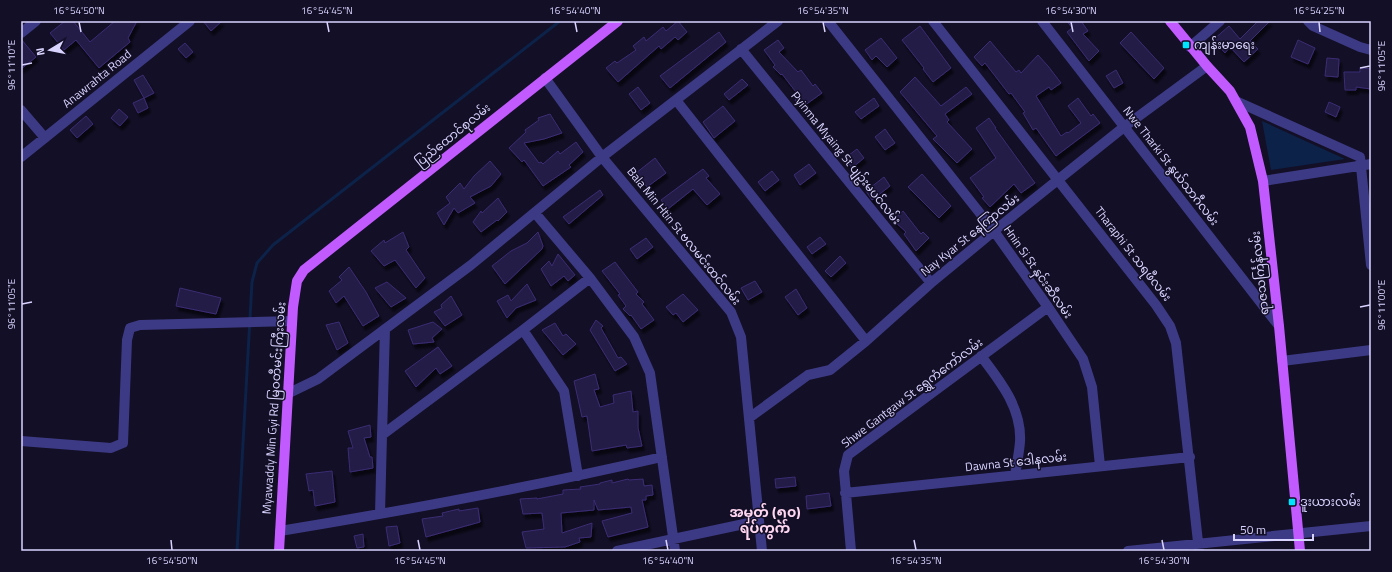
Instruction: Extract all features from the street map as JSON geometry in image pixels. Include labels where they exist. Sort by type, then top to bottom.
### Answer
[{"type":"main road","name":"ပြည်ထောင်စုလမ်း","points":[[304,270],[618,21]]},
{"type":"main road","name":"ရာဇသင်္ကြန်လမ်း","points":[[1170,21],[1190,47],[1230,91],[1238,102],[1250,127],[1262,181],[1279,326],[1300,551]]},
{"type":"main road","name":"Myawaddy Min Gyi Rd မြဝတီမင်းကြီးလမ်း","points":[[279,551],[292,321],[297,281],[304,270]]},
{"type":"street","points":[[21,33],[36,21]]},
{"type":"street","name":"Anawrahta Road","points":[[21,157],[190,21]]},
{"type":"street","points":[[287,394],[318,379],[471,265],[602,157],[778,21]]},
{"type":"street","name":"Hnin Si St နှင်းဆီလမ်း","points":[[828,21],[994,231],[1083,359],[1092,387],[1100,466]]},
{"type":"street","name":"Tharaphi St သရဖီလမ်း","points":[[933,21],[1156,305],[1170,326],[1176,343],[1199,547]]},
{"type":"street","name":"Nwe Tharki St နွယ်သာဂီလမ်း","points":[[1042,21],[1279,326]]},
{"type":"street","points":[[1190,47],[1220,21]]},
{"type":"street","points":[[1308,21],[1313,26],[1360,48],[1371,50]]},
{"type":"street","name":"Pyinma Myaing St ပျဥ်းမပင်လမ်း","points":[[741,49],[931,282]]},
{"type":"street","name":"Nay Kyar St နေကြာလမ်း","points":[[749,418],[808,374],[830,370],[866,341],[931,282],[994,231],[1124,127],[1207,66]]},
{"type":"street","name":"Bala Min Htin St ဗလမင်းထင်လမ်း","points":[[545,78],[602,157],[731,312],[741,337],[762,551]]},
{"type":"street","points":[[676,100],[866,341]]},
{"type":"street","points":[[1238,102],[1360,157],[1366,165],[1371,266]]},
{"type":"street","points":[[21,110],[45,138]]},
{"type":"street","points":[[1262,181],[1366,165]]},
{"type":"street","points":[[535,213],[590,278],[634,337],[650,373],[675,551]]},
{"type":"street","points":[[382,435],[590,278]]},
{"type":"street","name":"Shwe Gantgaw St ရွှေကံကော်လမ်း","points":[[851,551],[844,471],[848,455],[1048,307]]},
{"type":"street","points":[[21,441],[111,448],[123,443],[127,340],[130,328],[140,325],[292,321]]},
{"type":"street","points":[[380,514],[385,329]]},
{"type":"street","points":[[523,330],[564,391],[578,476]]},
{"type":"street","points":[[1282,361],[1371,350]]},
{"type":"street","points":[[981,356],[999,380],[1015,407],[1020,440],[1015,476]]},
{"type":"street","points":[[280,531],[380,514],[578,476],[662,457]]},
{"type":"street","name":"Dawna St ဒေါနလမ်း","points":[[845,493],[1190,457]]},
{"type":"street","points":[[617,551],[758,521]]},
{"type":"street","points":[[1128,551],[1199,547],[1371,526]]},
{"type":"water","points":[[1262,121],[1345,159],[1271,170]]},
{"type":"building","points":[[65,21],[73,21],[90,42],[115,21],[137,21],[128,38],[130,42],[99,68],[76,40],[64,50],[50,33]]},
{"type":"building","points":[[203,21],[222,21],[211,31]]},
{"type":"building","points":[[678,21],[687,32],[678,40],[675,37],[661,49],[659,46],[618,82],[606,68],[615,61],[617,63],[636,50],[633,46],[644,37],[646,41],[663,27],[666,31]]},
{"type":"building","points":[[1067,21],[1081,21],[1088,31],[1083,34],[1099,51],[1089,61],[1067,32],[1072,28]]},
{"type":"building","points":[[1258,21],[1270,21],[1250,41],[1258,49],[1244,62],[1230,47],[1225,53],[1213,40],[1229,26],[1240,39]]},
{"type":"building","points":[[920,26],[951,68],[933,82],[902,40]]},
{"type":"building","points":[[719,32],[726,42],[670,88],[660,76]]},
{"type":"building","points":[[1131,32],[1164,68],[1154,79],[1120,43]]},
{"type":"building","points":[[881,38],[897,58],[887,67],[876,56],[872,60],[865,50]]},
{"type":"building","points":[[21,39],[36,57],[21,69]]},
{"type":"building","points":[[778,40],[784,48],[779,52],[798,72],[801,70],[813,86],[815,84],[822,93],[801,108],[795,100],[799,96],[782,74],[781,75],[773,67],[775,65],[764,50]]},
{"type":"building","points":[[1298,40],[1315,48],[1308,64],[1291,57]]},
{"type":"building","points":[[990,41],[1016,72],[1019,70],[1021,73],[1038,55],[1061,83],[1051,90],[1049,87],[1036,96],[1061,136],[1067,132],[1068,133],[1081,123],[1068,106],[1078,98],[1091,116],[1093,114],[1100,123],[1056,156],[1036,128],[1033,130],[1023,113],[1025,112],[1011,93],[1009,94],[985,63],[982,66],[974,57]]},
{"type":"building","points":[[185,43],[193,52],[186,58],[178,49]]},
{"type":"building","points":[[1327,58],[1339,59],[1338,77],[1325,76]]},
{"type":"building","points":[[1360,68],[1371,69],[1371,89],[1356,87],[1356,90],[1345,90],[1344,72],[1360,72]]},
{"type":"building","points":[[1116,70],[1123,83],[1114,88],[1106,76]]},
{"type":"building","points":[[143,75],[154,93],[144,98],[134,80]]},
{"type":"building","points":[[915,77],[941,106],[966,87],[972,94],[945,114],[949,120],[947,122],[972,149],[957,163],[933,139],[937,136],[900,92]]},
{"type":"building","points":[[742,79],[748,85],[729,100],[724,94]]},
{"type":"building","points":[[638,87],[650,103],[641,110],[629,94]]},
{"type":"building","points":[[144,98],[148,108],[138,113],[133,103]]},
{"type":"building","points":[[874,98],[879,106],[861,119],[855,112]]},
{"type":"building","points":[[1329,102],[1340,107],[1336,117],[1325,112]]},
{"type":"building","points":[[723,106],[735,121],[714,138],[703,122]]},
{"type":"building","points":[[119,109],[128,117],[120,126],[111,118]]},
{"type":"building","points":[[550,114],[562,133],[544,139],[524,143],[539,163],[541,162],[543,164],[558,151],[560,154],[576,142],[583,152],[569,165],[571,167],[543,186],[524,160],[522,162],[509,148],[526,132],[525,130],[539,120],[538,118]]},
{"type":"building","points":[[86,116],[93,124],[77,138],[70,130]]},
{"type":"building","points":[[989,118],[1035,183],[1021,193],[1014,184],[990,207],[982,198],[984,197],[970,178],[996,158],[976,128]]},
{"type":"building","points":[[885,129],[895,143],[885,150],[875,137]]},
{"type":"building","points":[[857,149],[864,158],[852,168],[845,158]]},
{"type":"building","points":[[655,158],[666,173],[647,187],[636,173]]},
{"type":"building","points":[[490,161],[501,174],[491,186],[470,197],[475,203],[458,213],[454,208],[444,225],[437,213],[450,203],[446,197],[460,183],[464,189],[474,176]]},
{"type":"building","points":[[809,164],[816,173],[800,185],[794,175]]},
{"type":"building","points":[[703,169],[709,176],[706,178],[720,194],[707,205],[693,189],[668,209],[661,200]]},
{"type":"building","points":[[772,171],[779,180],[765,191],[758,182]]},
{"type":"building","points":[[922,174],[951,206],[939,218],[908,187]]},
{"type":"building","points":[[884,177],[890,186],[872,200],[866,191]]},
{"type":"building","points":[[600,190],[603,195],[569,224],[563,217]]},
{"type":"building","points":[[498,198],[507,212],[498,221],[497,220],[481,232],[473,222],[481,211],[482,213]]},
{"type":"building","points":[[903,211],[921,234],[923,232],[929,238],[916,251],[904,234],[906,232],[893,220]]},
{"type":"building","points":[[403,232],[409,247],[406,250],[425,278],[416,288],[395,260],[384,266],[371,251],[384,240],[385,243]]},
{"type":"building","points":[[538,232],[543,246],[542,249],[505,284],[492,266],[511,251],[527,243]]},
{"type":"building","points":[[820,237],[826,244],[812,254],[807,247]]},
{"type":"building","points":[[646,238],[653,247],[637,259],[630,249]]},
{"type":"building","points":[[558,254],[575,275],[568,281],[564,276],[551,286],[541,269],[549,261],[552,266]]},
{"type":"building","points":[[840,256],[846,263],[831,277],[825,271]]},
{"type":"building","points":[[615,262],[638,292],[636,294],[644,302],[642,304],[654,320],[641,329],[631,315],[630,316],[623,309],[626,306],[618,295],[620,294],[602,271]]},
{"type":"building","points":[[349,267],[366,292],[379,316],[363,326],[344,296],[336,303],[329,291],[342,280],[339,277]]},
{"type":"building","points":[[755,281],[762,292],[748,300],[741,288]]},
{"type":"building","points":[[387,282],[406,298],[391,307],[375,288]]},
{"type":"building","points":[[527,284],[536,300],[516,308],[507,318],[497,301],[508,295],[511,301]]},
{"type":"building","points":[[180,288],[221,298],[216,314],[176,306]]},
{"type":"building","points":[[796,289],[807,308],[798,315],[785,297]]},
{"type":"building","points":[[683,294],[698,310],[683,322],[676,313],[673,315],[666,307]]},
{"type":"building","points":[[451,296],[462,315],[445,326],[434,312],[442,308],[441,305]]},
{"type":"building","points":[[596,320],[603,326],[601,328],[618,358],[621,357],[627,364],[615,371],[590,330]]},
{"type":"building","points":[[339,322],[348,343],[337,350],[326,325]]},
{"type":"building","points":[[433,322],[442,329],[432,338],[434,342],[413,344],[408,330]]},
{"type":"building","points":[[555,323],[563,336],[566,334],[576,344],[563,355],[542,330]]},
{"type":"building","points":[[438,347],[452,366],[440,374],[436,368],[416,387],[405,371]]},
{"type":"building","points":[[595,374],[599,389],[594,390],[600,407],[614,403],[613,395],[631,391],[633,412],[638,411],[638,428],[642,446],[627,448],[626,445],[592,451],[587,416],[582,417],[574,381]]},
{"type":"building","points":[[370,425],[371,437],[364,438],[370,457],[372,457],[373,468],[350,472],[348,448],[353,448],[348,431]]},
{"type":"building","points":[[332,471],[335,502],[315,506],[313,490],[309,491],[306,474]]},
{"type":"building","points":[[795,477],[796,486],[776,488],[775,479]]},
{"type":"building","points":[[628,479],[643,479],[644,486],[652,485],[653,495],[646,496],[646,500],[642,500],[648,527],[608,537],[602,521],[632,513],[631,507],[598,510],[594,500],[594,510],[561,513],[562,533],[592,523],[591,537],[579,538],[580,542],[565,547],[526,548],[522,532],[544,529],[542,513],[523,514],[520,499],[537,499],[563,494],[563,490],[581,489],[580,487],[600,484],[612,480],[612,483]]},
{"type":"building","points":[[829,493],[831,506],[807,509],[806,496]]},
{"type":"building","points":[[478,508],[480,522],[426,537],[422,519],[443,516],[442,513],[459,509],[459,511]]},
{"type":"building","points":[[397,526],[400,543],[389,546],[386,527]]},
{"type":"building","points":[[363,534],[364,547],[357,548],[354,536]]},
{"type":"waterway","points":[[237,551],[252,282],[257,263],[273,245],[560,21]]},
{"type":"place","name":"ကျန်းမာရေး","points":[[1186,45]]},
{"type":"place","name":"ဒူးယားလမ်း","points":[[1292,502]]},
{"type":"district","name":"အမှတ် (၅၀) ရပ်ကွက်","points":[[765,520]]}]
